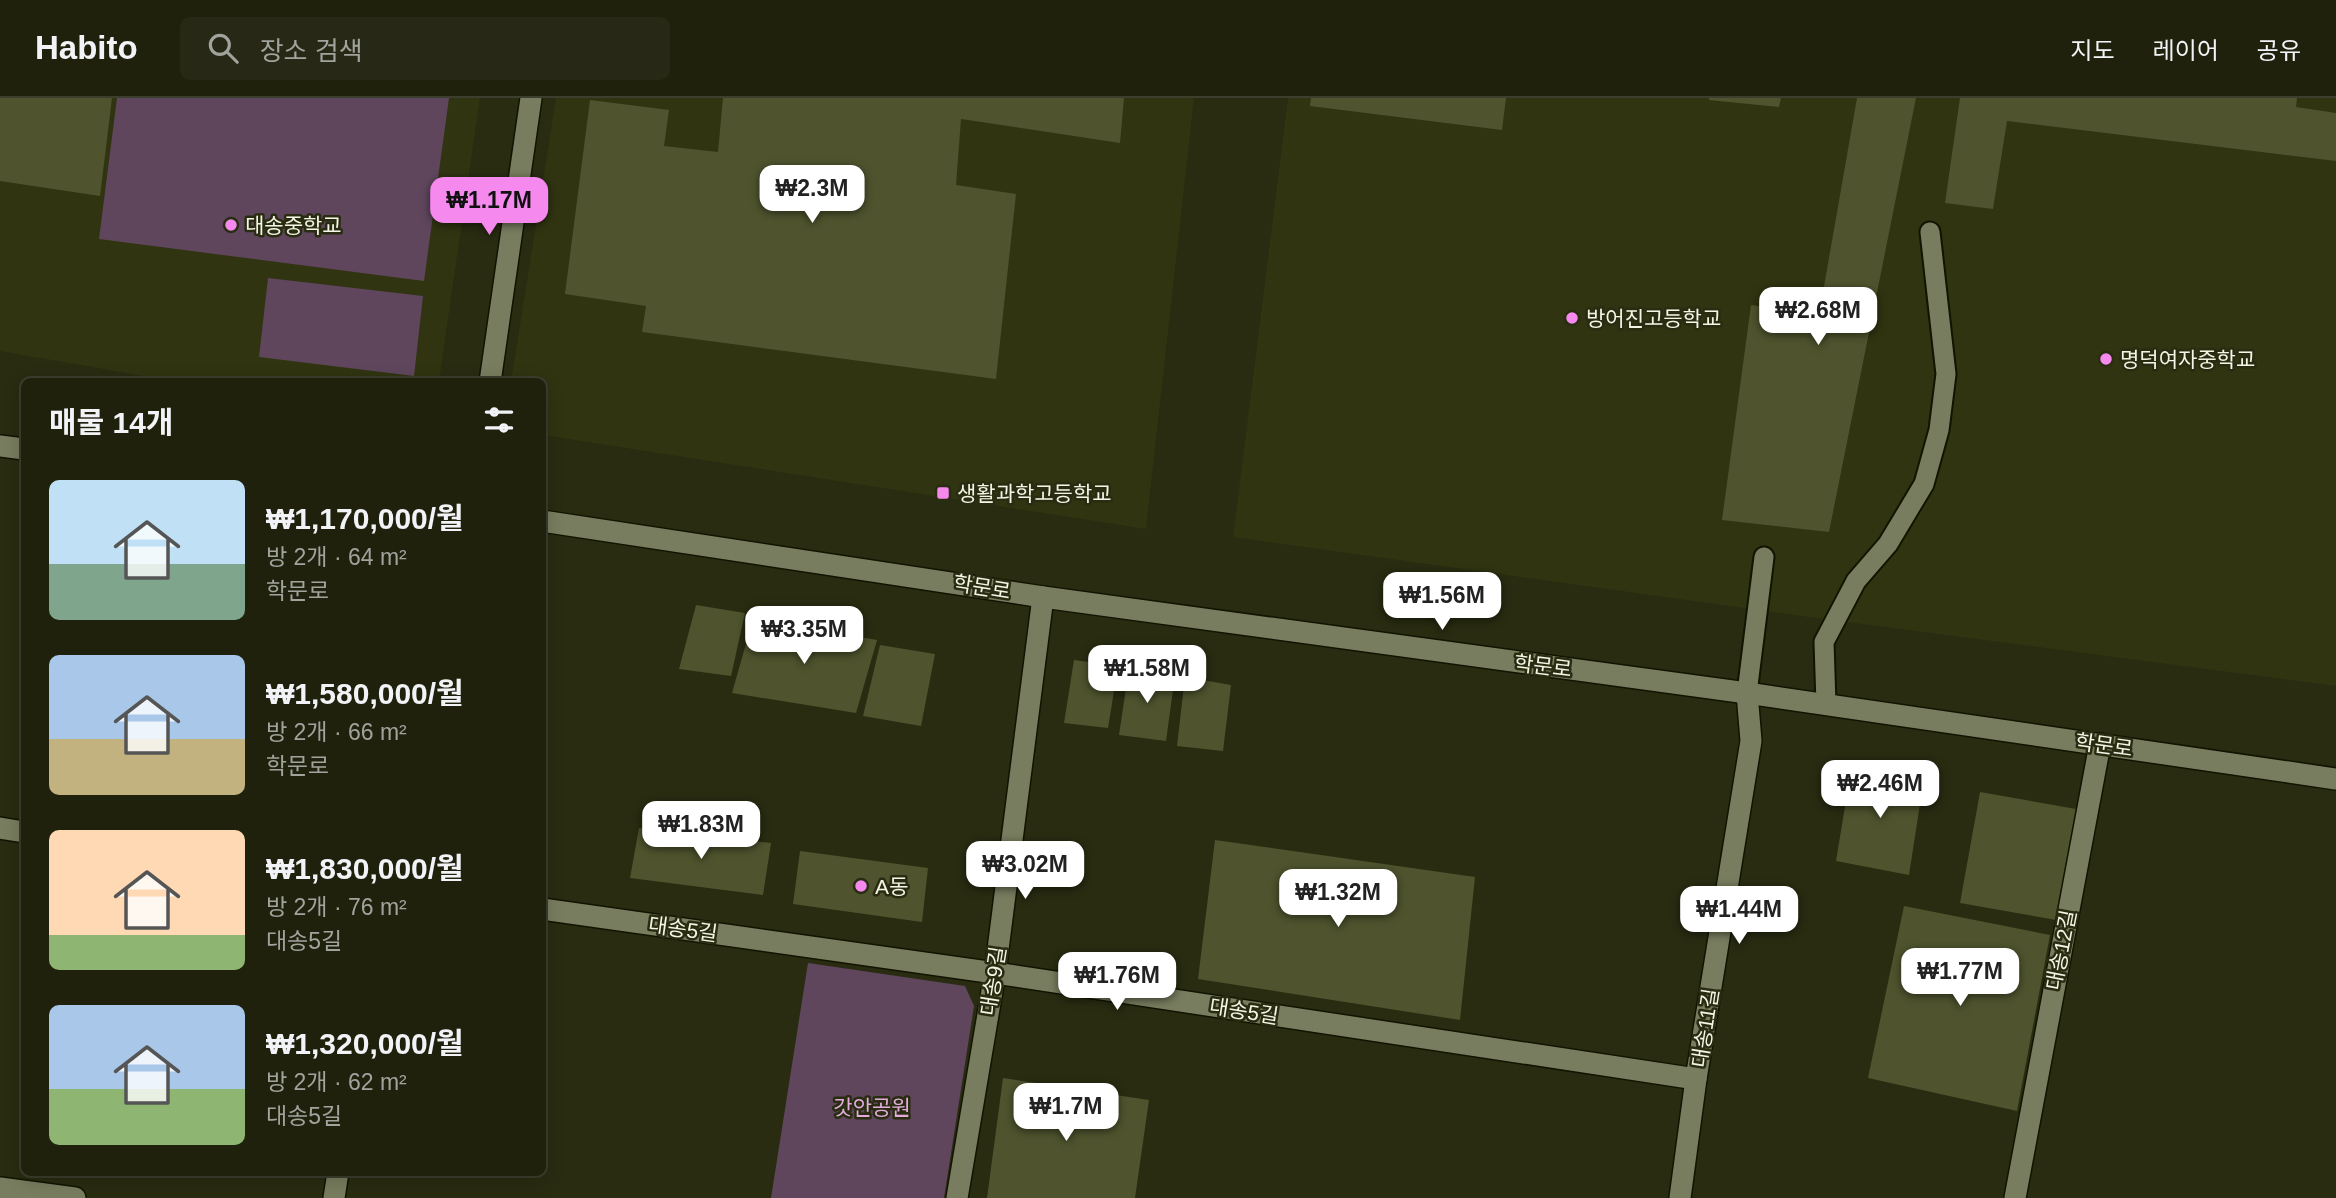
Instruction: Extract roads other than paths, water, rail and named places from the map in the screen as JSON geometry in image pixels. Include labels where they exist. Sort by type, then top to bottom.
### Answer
[{"type":"street","points":[[491,378],[531,98]]},
{"type":"street","points":[[0,446],[21,449]]},
{"type":"street","name":"학문로","points":[[546,522],[1043,597],[1826,704],[2336,779]]},
{"type":"street","name":"대송9길","points":[[957,1198],[995,973],[1043,597]]},
{"type":"street","name":"대송11길","points":[[1680,1198],[1696,1079],[1751,741],[1747,693]]},
{"type":"street","name":"대송12길","points":[[2015,1198],[2100,744]]},
{"type":"street","points":[[0,828],[21,832]]},
{"type":"street","name":"대송5길","points":[[546,910],[995,973],[1696,1079]]},
{"type":"street","points":[[334,1198],[337,1176]]},
{"type":"street","points":[[0,1188],[75,1198]]},
{"type":"lane","points":[[1826,704],[1824,642],[1856,581],[1888,544],[1924,484],[1939,430],[1946,373],[1930,232]]},
{"type":"lane","points":[[1747,693],[1764,557]]},
{"type":"place","name":"대송중학교","points":[[231,225]]},
{"type":"place","name":"방어진고등학교","points":[[1572,318]]},
{"type":"place","name":"명덕여자중학교","points":[[2106,359]]},
{"type":"place","name":"생활과학고등학교","points":[[943,493]]},
{"type":"place","name":"A동","points":[[861,886]]},
{"type":"park label","name":"갓안공원","points":[[872,1107]]}]
